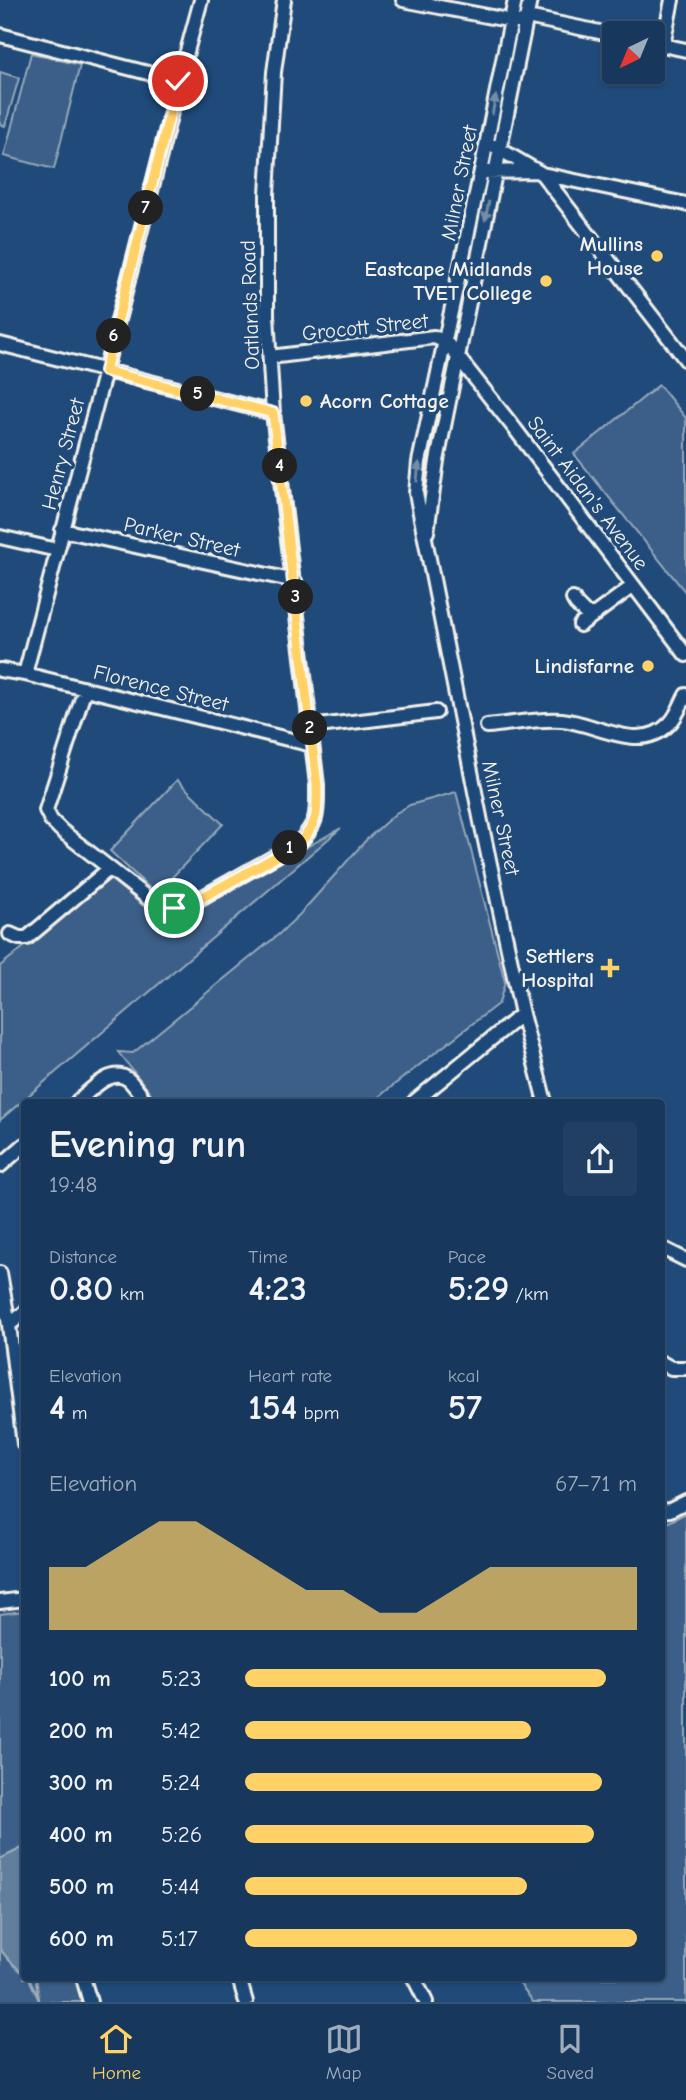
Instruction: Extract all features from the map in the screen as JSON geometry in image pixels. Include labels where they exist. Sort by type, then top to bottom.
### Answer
[{"type":"street","name":"Henry Street","points":[[24,674],[201,0]]},
{"type":"street","name":"Oatlands Road","points":[[109,869],[154,903],[163,907],[185,907],[299,844],[311,830],[317,816],[317,785],[295,581],[273,413],[267,315],[267,194],[274,72],[284,0]]},
{"type":"street","points":[[402,0],[510,20],[602,33]]},
{"type":"street","name":"Milner Street","points":[[426,538],[488,172],[487,142],[515,0]]},
{"type":"street","name":"Milner Street","points":[[530,0],[500,148],[488,172],[416,478],[418,508],[481,822],[522,1014],[544,1099]]},
{"type":"street","points":[[665,23],[673,0]]},
{"type":"street","points":[[0,35],[178,81]]},
{"type":"street","points":[[665,46],[686,50]]},
{"type":"street","points":[[487,142],[539,173],[686,360]]},
{"type":"street","points":[[488,172],[539,173],[686,204]]},
{"type":"street","name":"Grocott Street","points":[[270,357],[434,337],[446,342],[458,355]]},
{"type":"street","points":[[0,344],[273,413]]},
{"type":"street","name":"Saint Aidan's Avenue","points":[[458,355],[686,655]]},
{"type":"street","name":"Parker Street","points":[[62,530],[295,581]]},
{"type":"street","points":[[0,537],[57,550]]},
{"type":"street","points":[[580,625],[634,586]]},
{"type":"street","points":[[573,599],[586,614],[596,614]]},
{"type":"street","name":"Florence Street","points":[[0,670],[312,745]]},
{"type":"street","points":[[10,934],[27,938],[109,869],[51,820],[46,810],[85,690]]},
{"type":"street","points":[[487,726],[561,720],[633,738],[646,737],[671,723],[686,695]]},
{"type":"street","points":[[310,727],[436,712]]},
{"type":"street","points":[[418,1099],[522,1014]]},
{"type":"street","points":[[80,1099],[113,1075],[120,1075],[128,1080],[144,1099]]},
{"type":"street","points":[[0,1166],[21,1148]]},
{"type":"street","points":[[665,1250],[686,1260]]},
{"type":"street","points":[[0,1273],[21,1420]]},
{"type":"street","points":[[9,1325],[21,1315]]},
{"type":"street","points":[[665,1365],[671,1368],[686,1368]]},
{"type":"street","points":[[665,1511],[686,1502]]},
{"type":"street","points":[[0,1602],[21,1599]]},
{"type":"street","points":[[84,1981],[90,2002]]},
{"type":"street","points":[[240,1981],[246,2002]]},
{"type":"street","points":[[416,1981],[426,2002]]},
{"type":"shaded area","points":[[31,53],[80,65],[54,169],[4,156]]},
{"type":"shaded area","points":[[0,72],[19,78],[5,126],[0,124]]},
{"type":"shaded area","points":[[659,385],[686,418],[686,593],[574,454]]},
{"type":"shaded area","points":[[177,780],[223,824],[156,894],[110,851]]},
{"type":"shaded area","points":[[456,792],[505,982],[499,1003],[376,1099],[156,1099],[118,1052],[133,1053],[279,934],[367,839],[396,813],[410,805]]},
{"type":"shaded area","points":[[341,828],[25,1099],[21,1099],[21,1102],[0,1120],[0,966],[110,879],[156,916],[182,916]]},
{"type":"shaded area","points":[[686,1513],[686,2002],[533,2002],[518,1981],[665,1981],[667,1523]]},
{"type":"shaded area","points":[[21,1611],[21,1848],[0,1859],[0,1614]]},
{"type":"shaded area","points":[[21,1848],[21,1971],[0,1949],[0,1859]]},
{"type":"shaded area","points":[[0,1949],[21,1971],[21,1981],[76,1981],[82,2002],[0,2002]]},
{"type":"waterway","points":[[30,1981],[39,2000],[36,1981]]},
{"type":"place","name":"Mullins House","points":[[657,256]]},
{"type":"place","name":"Eastcape Midlands TVET College","points":[[546,281]]},
{"type":"place","name":"Acorn Cottage","points":[[306,401]]},
{"type":"place","name":"Lindisfarne","points":[[648,666]]},
{"type":"place","name":"Settlers Hospital","points":[[610,968]]},
{"type":"route","points":[[174,908],[185,907],[299,844],[311,830],[317,816],[317,785],[295,581],[273,413],[105,371],[178,81]]}]
